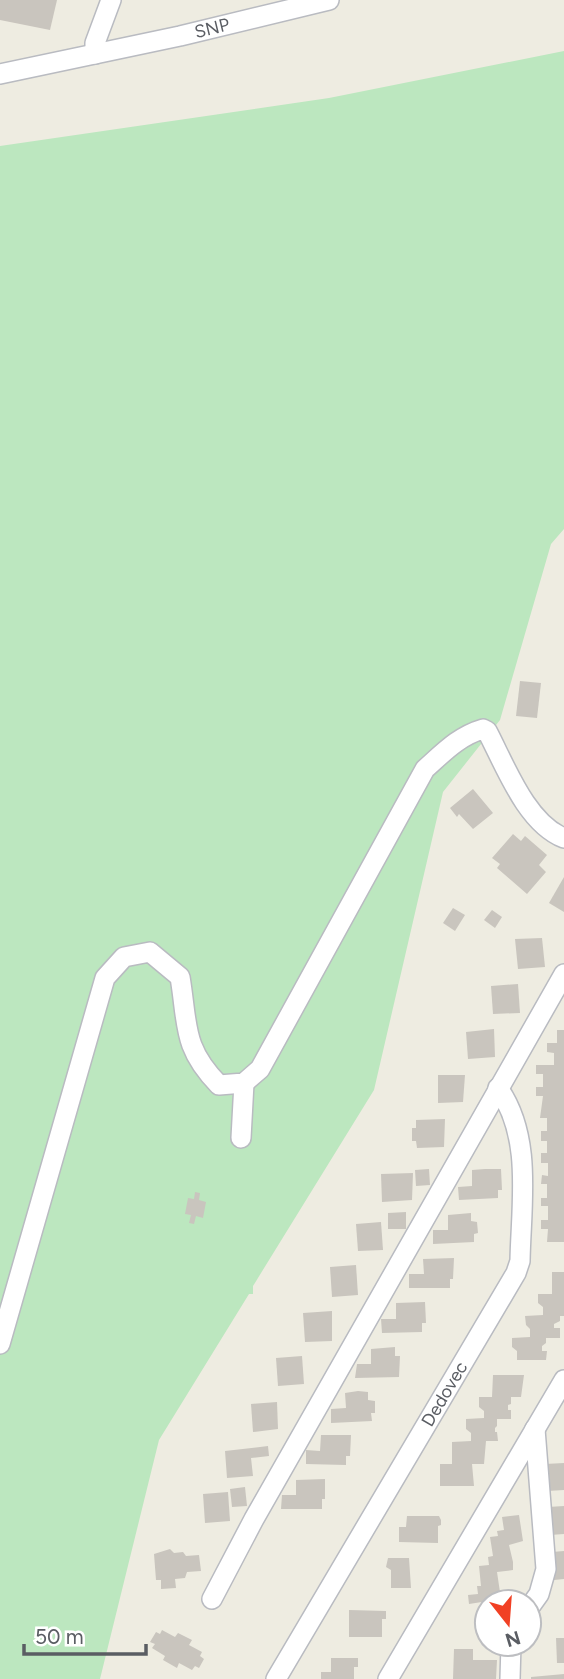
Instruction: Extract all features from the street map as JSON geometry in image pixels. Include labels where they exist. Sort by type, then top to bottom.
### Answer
[{"type":"street","points":[[95,54],[95,44],[111,0]]},
{"type":"street","name":"SNP","points":[[0,74],[329,0]]},
{"type":"street","points":[[0,1344],[105,978],[124,957],[150,952],[180,977],[188,1038],[202,1068],[219,1085],[244,1083],[260,1069],[425,769],[455,742],[469,733],[483,729],[487,731],[524,801],[556,833]]},
{"type":"street","points":[[212,1599],[254,1519],[564,974]]},
{"type":"street","points":[[241,1138],[244,1083]]},
{"type":"street","name":"Dedovec","points":[[276,1679],[516,1273],[520,1261],[521,1152],[514,1119],[498,1088]]},
{"type":"street","points":[[388,1679],[564,1380]]},
{"type":"street","points":[[535,1429],[546,1569],[541,1588]]},
{"type":"street","points":[[510,1679],[511,1658]]},
{"type":"green space","points":[[564,51],[564,529],[551,544],[500,720],[443,792],[374,1090],[253,1286],[253,1294],[249,1294],[159,1440],[100,1679],[0,1679],[0,146],[329,98]]},
{"type":"building","points":[[0,0],[57,0],[50,30],[0,20]]},
{"type":"building","points":[[520,681],[541,683],[537,718],[516,716]]},
{"type":"building","points":[[473,789],[493,813],[473,829],[450,808]]},
{"type":"building","points":[[513,834],[521,841],[525,836],[547,855],[539,865],[546,872],[527,894],[497,868],[500,864],[492,858]]},
{"type":"building","points":[[564,877],[564,912],[549,903]]},
{"type":"building","points":[[453,908],[465,915],[455,931],[443,923]]},
{"type":"building","points":[[492,910],[502,917],[495,928],[484,920]]},
{"type":"building","points":[[542,938],[545,967],[518,969],[515,939]]},
{"type":"building","points":[[518,984],[520,1013],[493,1014],[491,986]]},
{"type":"building","points":[[494,1029],[495,1057],[468,1059],[466,1032]]},
{"type":"building","points":[[557,1030],[564,1030],[564,1242],[547,1242],[548,1229],[541,1229],[541,1220],[548,1220],[548,1206],[541,1206],[541,1198],[547,1198],[547,1184],[541,1184],[542,1175],[548,1176],[548,1163],[541,1163],[541,1153],[547,1153],[547,1141],[541,1141],[541,1131],[547,1131],[547,1118],[540,1118],[543,1096],[536,1096],[536,1087],[543,1087],[543,1074],[536,1074],[536,1065],[554,1065],[554,1053],[547,1052],[547,1043],[557,1043]]},
{"type":"building","points":[[438,1075],[465,1075],[463,1102],[438,1103]]},
{"type":"building","points":[[445,1119],[444,1147],[417,1148],[416,1141],[412,1141],[412,1128],[416,1128],[416,1120]]},
{"type":"building","points":[[429,1169],[430,1185],[416,1186],[415,1170]]},
{"type":"building","points":[[501,1169],[502,1190],[498,1190],[498,1198],[459,1200],[458,1187],[472,1186],[472,1170]]},
{"type":"building","points":[[413,1173],[412,1200],[382,1202],[381,1174]]},
{"type":"building","points":[[195,1192],[200,1193],[199,1200],[206,1202],[203,1218],[196,1216],[194,1224],[189,1223],[191,1215],[185,1214],[188,1198],[194,1199]]},
{"type":"building","points":[[406,1212],[406,1229],[388,1229],[388,1213]]},
{"type":"building","points":[[471,1213],[471,1221],[477,1222],[478,1233],[474,1234],[474,1242],[433,1244],[433,1230],[448,1230],[448,1215]]},
{"type":"building","points":[[381,1222],[383,1250],[358,1251],[356,1224]]},
{"type":"building","points":[[454,1258],[450,1288],[409,1288],[409,1274],[424,1274],[423,1259]]},
{"type":"building","points":[[356,1265],[358,1295],[332,1297],[330,1267]]},
{"type":"building","points":[[552,1272],[564,1272],[564,1316],[560,1316],[560,1321],[554,1324],[554,1328],[560,1328],[560,1338],[546,1338],[542,1351],[547,1351],[546,1360],[517,1360],[512,1338],[530,1337],[525,1316],[543,1315],[538,1294],[552,1294]]},
{"type":"building","points":[[425,1302],[426,1323],[422,1323],[422,1332],[382,1333],[381,1319],[396,1319],[396,1303]]},
{"type":"building","points":[[332,1311],[332,1341],[305,1342],[303,1313]]},
{"type":"building","points":[[395,1347],[395,1356],[400,1356],[399,1377],[355,1378],[357,1364],[371,1364],[371,1349]]},
{"type":"building","points":[[302,1356],[304,1384],[278,1386],[276,1358]]},
{"type":"building","points":[[493,1375],[524,1375],[521,1397],[511,1397],[511,1404],[508,1405],[511,1419],[497,1419],[495,1432],[498,1441],[486,1441],[484,1464],[472,1464],[474,1486],[440,1486],[440,1464],[452,1464],[452,1442],[471,1441],[471,1433],[466,1429],[466,1419],[484,1418],[484,1411],[479,1407],[479,1397],[492,1397]]},
{"type":"building","points":[[368,1392],[368,1400],[375,1401],[375,1413],[371,1413],[372,1421],[331,1423],[331,1409],[346,1408],[345,1393]]},
{"type":"building","points":[[277,1402],[278,1429],[253,1432],[251,1404]]},
{"type":"building","points":[[321,1435],[351,1435],[350,1456],[346,1456],[346,1465],[306,1464],[306,1450],[320,1451]]},
{"type":"building","points":[[268,1446],[269,1456],[251,1458],[253,1476],[227,1478],[225,1451]]},
{"type":"building","points":[[564,1463],[564,1490],[547,1491],[545,1464]]},
{"type":"building","points":[[325,1479],[322,1509],[281,1509],[282,1495],[296,1495],[296,1480]]},
{"type":"building","points":[[245,1487],[247,1506],[232,1507],[230,1489]]},
{"type":"building","points":[[228,1492],[230,1521],[205,1523],[203,1494]]},
{"type":"building","points":[[564,1506],[564,1534],[550,1535],[548,1507]]},
{"type":"building","points":[[519,1515],[523,1541],[509,1545],[513,1570],[497,1572],[499,1588],[477,1588],[481,1586],[479,1566],[489,1565],[488,1557],[493,1556],[490,1537],[498,1536],[497,1531],[504,1530],[502,1517]]},
{"type":"building","points":[[407,1516],[439,1516],[441,1525],[438,1526],[438,1543],[399,1542],[399,1527],[406,1527]]},
{"type":"building","points":[[170,1549],[174,1553],[183,1552],[186,1556],[199,1555],[201,1571],[187,1572],[185,1578],[175,1579],[176,1588],[161,1589],[161,1580],[156,1580],[154,1554]]},
{"type":"building","points":[[564,1551],[564,1579],[554,1580],[552,1552]]},
{"type":"building","points":[[388,1558],[409,1558],[411,1588],[391,1588],[391,1570],[386,1567]]},
{"type":"building","points":[[473,1594],[473,1603],[469,1604],[468,1595]]},
{"type":"building","points":[[349,1610],[386,1611],[386,1619],[382,1619],[382,1637],[349,1637]]},
{"type":"building","points":[[162,1630],[175,1637],[178,1633],[192,1640],[189,1645],[202,1652],[200,1656],[204,1659],[199,1668],[195,1666],[192,1670],[179,1663],[177,1668],[163,1660],[165,1656],[152,1648],[155,1644],[150,1642],[156,1632],[160,1634]]},
{"type":"building","points":[[556,1638],[564,1638],[564,1663],[557,1663]]},
{"type":"building","points":[[454,1649],[473,1649],[473,1660],[497,1660],[496,1679],[453,1679]]},
{"type":"building","points":[[331,1658],[358,1658],[358,1667],[354,1667],[354,1679],[321,1679],[321,1672],[331,1672]]},
{"type":"building","points":[[564,1674],[564,1679],[531,1679],[531,1677]]}]
